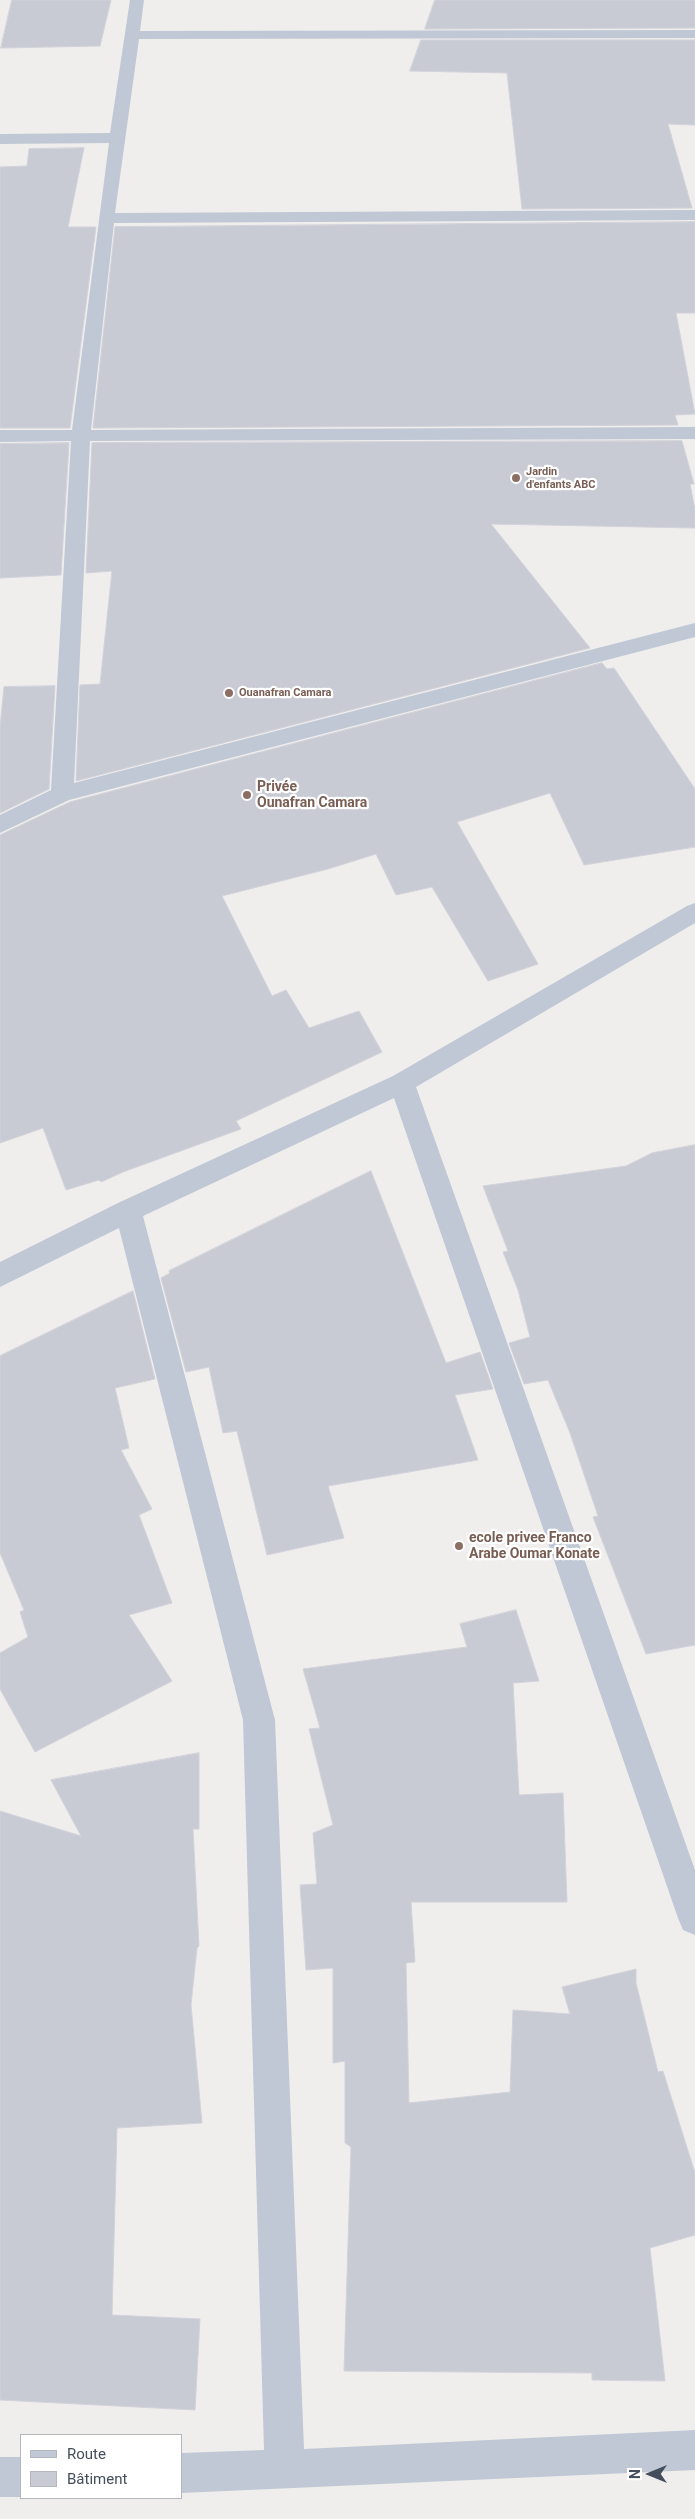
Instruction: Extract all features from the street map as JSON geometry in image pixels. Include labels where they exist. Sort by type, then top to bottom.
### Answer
[{"type":"street","points":[[62,794],[81,436],[106,218],[137,0]]},
{"type":"street","points":[[132,35],[695,34]]},
{"type":"street","points":[[0,139],[117,138]]},
{"type":"street","points":[[106,218],[695,215]]},
{"type":"street","points":[[0,436],[695,433]]},
{"type":"street","points":[[0,825],[62,794],[695,630]]},
{"type":"street","points":[[0,1275],[128,1211],[402,1083],[695,912]]},
{"type":"street","points":[[402,1083],[695,1918]]},
{"type":"street","points":[[128,1211],[259,1720],[285,2470]]},
{"type":"street","points":[[182,2473],[285,2470],[695,2450]]},
{"type":"building","points":[[12,0],[111,0],[100,46],[1,48]]},
{"type":"building","points":[[435,0],[695,0],[695,28],[425,29]]},
{"type":"building","points":[[421,40],[695,40],[695,125],[668,124],[692,208],[522,209],[507,73],[410,71]]},
{"type":"building","points":[[84,148],[68,227],[96,227],[70,428],[0,428],[0,167],[27,166],[29,149]]},
{"type":"building","points":[[695,222],[695,313],[676,313],[695,414],[675,415],[678,425],[93,428],[115,227]]},
{"type":"building","points":[[682,441],[694,484],[690,484],[695,510],[695,528],[491,524],[590,648],[76,781],[80,685],[100,684],[112,571],[86,573],[92,443]]},
{"type":"building","points":[[69,443],[61,575],[0,578],[0,444]]},
{"type":"building","points":[[602,663],[607,669],[614,668],[695,789],[695,847],[584,865],[550,793],[457,822],[538,964],[488,981],[432,887],[396,895],[376,854],[328,869],[222,896],[272,996],[286,990],[309,1028],[359,1011],[382,1052],[236,1121],[241,1129],[123,1172],[101,1182],[99,1180],[66,1190],[43,1128],[0,1143],[0,835],[70,802]]},
{"type":"building","points":[[55,686],[49,789],[0,813],[0,727],[4,687]]},
{"type":"building","points":[[695,1145],[695,1645],[646,1654],[593,1517],[598,1516],[570,1433],[548,1380],[524,1384],[509,1343],[530,1337],[518,1290],[503,1252],[508,1251],[483,1186],[626,1166],[652,1153]]},
{"type":"building","points":[[371,1171],[446,1363],[480,1352],[493,1389],[455,1395],[478,1460],[328,1486],[344,1538],[267,1555],[237,1431],[223,1433],[209,1367],[186,1372],[161,1278],[170,1273],[169,1271]]},
{"type":"building","points":[[133,1291],[155,1379],[115,1388],[129,1448],[121,1450],[152,1509],[139,1515],[172,1603],[129,1615],[172,1681],[35,1752],[0,1689],[0,1653],[28,1637],[20,1612],[24,1610],[0,1553],[0,1356]]},
{"type":"building","points":[[516,1610],[539,1681],[513,1683],[519,1795],[563,1793],[567,1902],[411,1902],[415,1962],[406,1963],[409,2103],[510,2092],[513,2010],[570,2014],[562,1987],[636,1969],[636,1983],[658,2072],[663,2071],[695,2173],[695,2235],[650,2248],[665,2381],[592,2380],[592,2373],[344,2371],[351,2147],[345,2143],[345,2061],[333,2063],[333,1968],[306,1970],[300,1885],[317,1884],[313,1833],[333,1825],[309,1729],[320,1728],[303,1669],[467,1647],[460,1624]]},
{"type":"building","points":[[199,1753],[199,1829],[193,1829],[199,1946],[197,1948],[191,2005],[202,2123],[117,2128],[112,2315],[200,2319],[195,2410],[0,2400],[0,1811],[81,1836],[51,1780]]},
{"type":"place","name":"Jardin d'enfants ABC","points":[[516,478]]},
{"type":"place","name":"Ouanafran Camara","points":[[229,693]]},
{"type":"place","name":"Privée Ounafran Camara","points":[[247,795]]},
{"type":"place","name":"ecole privee Franco Arabe Oumar Konate","points":[[459,1546]]}]
